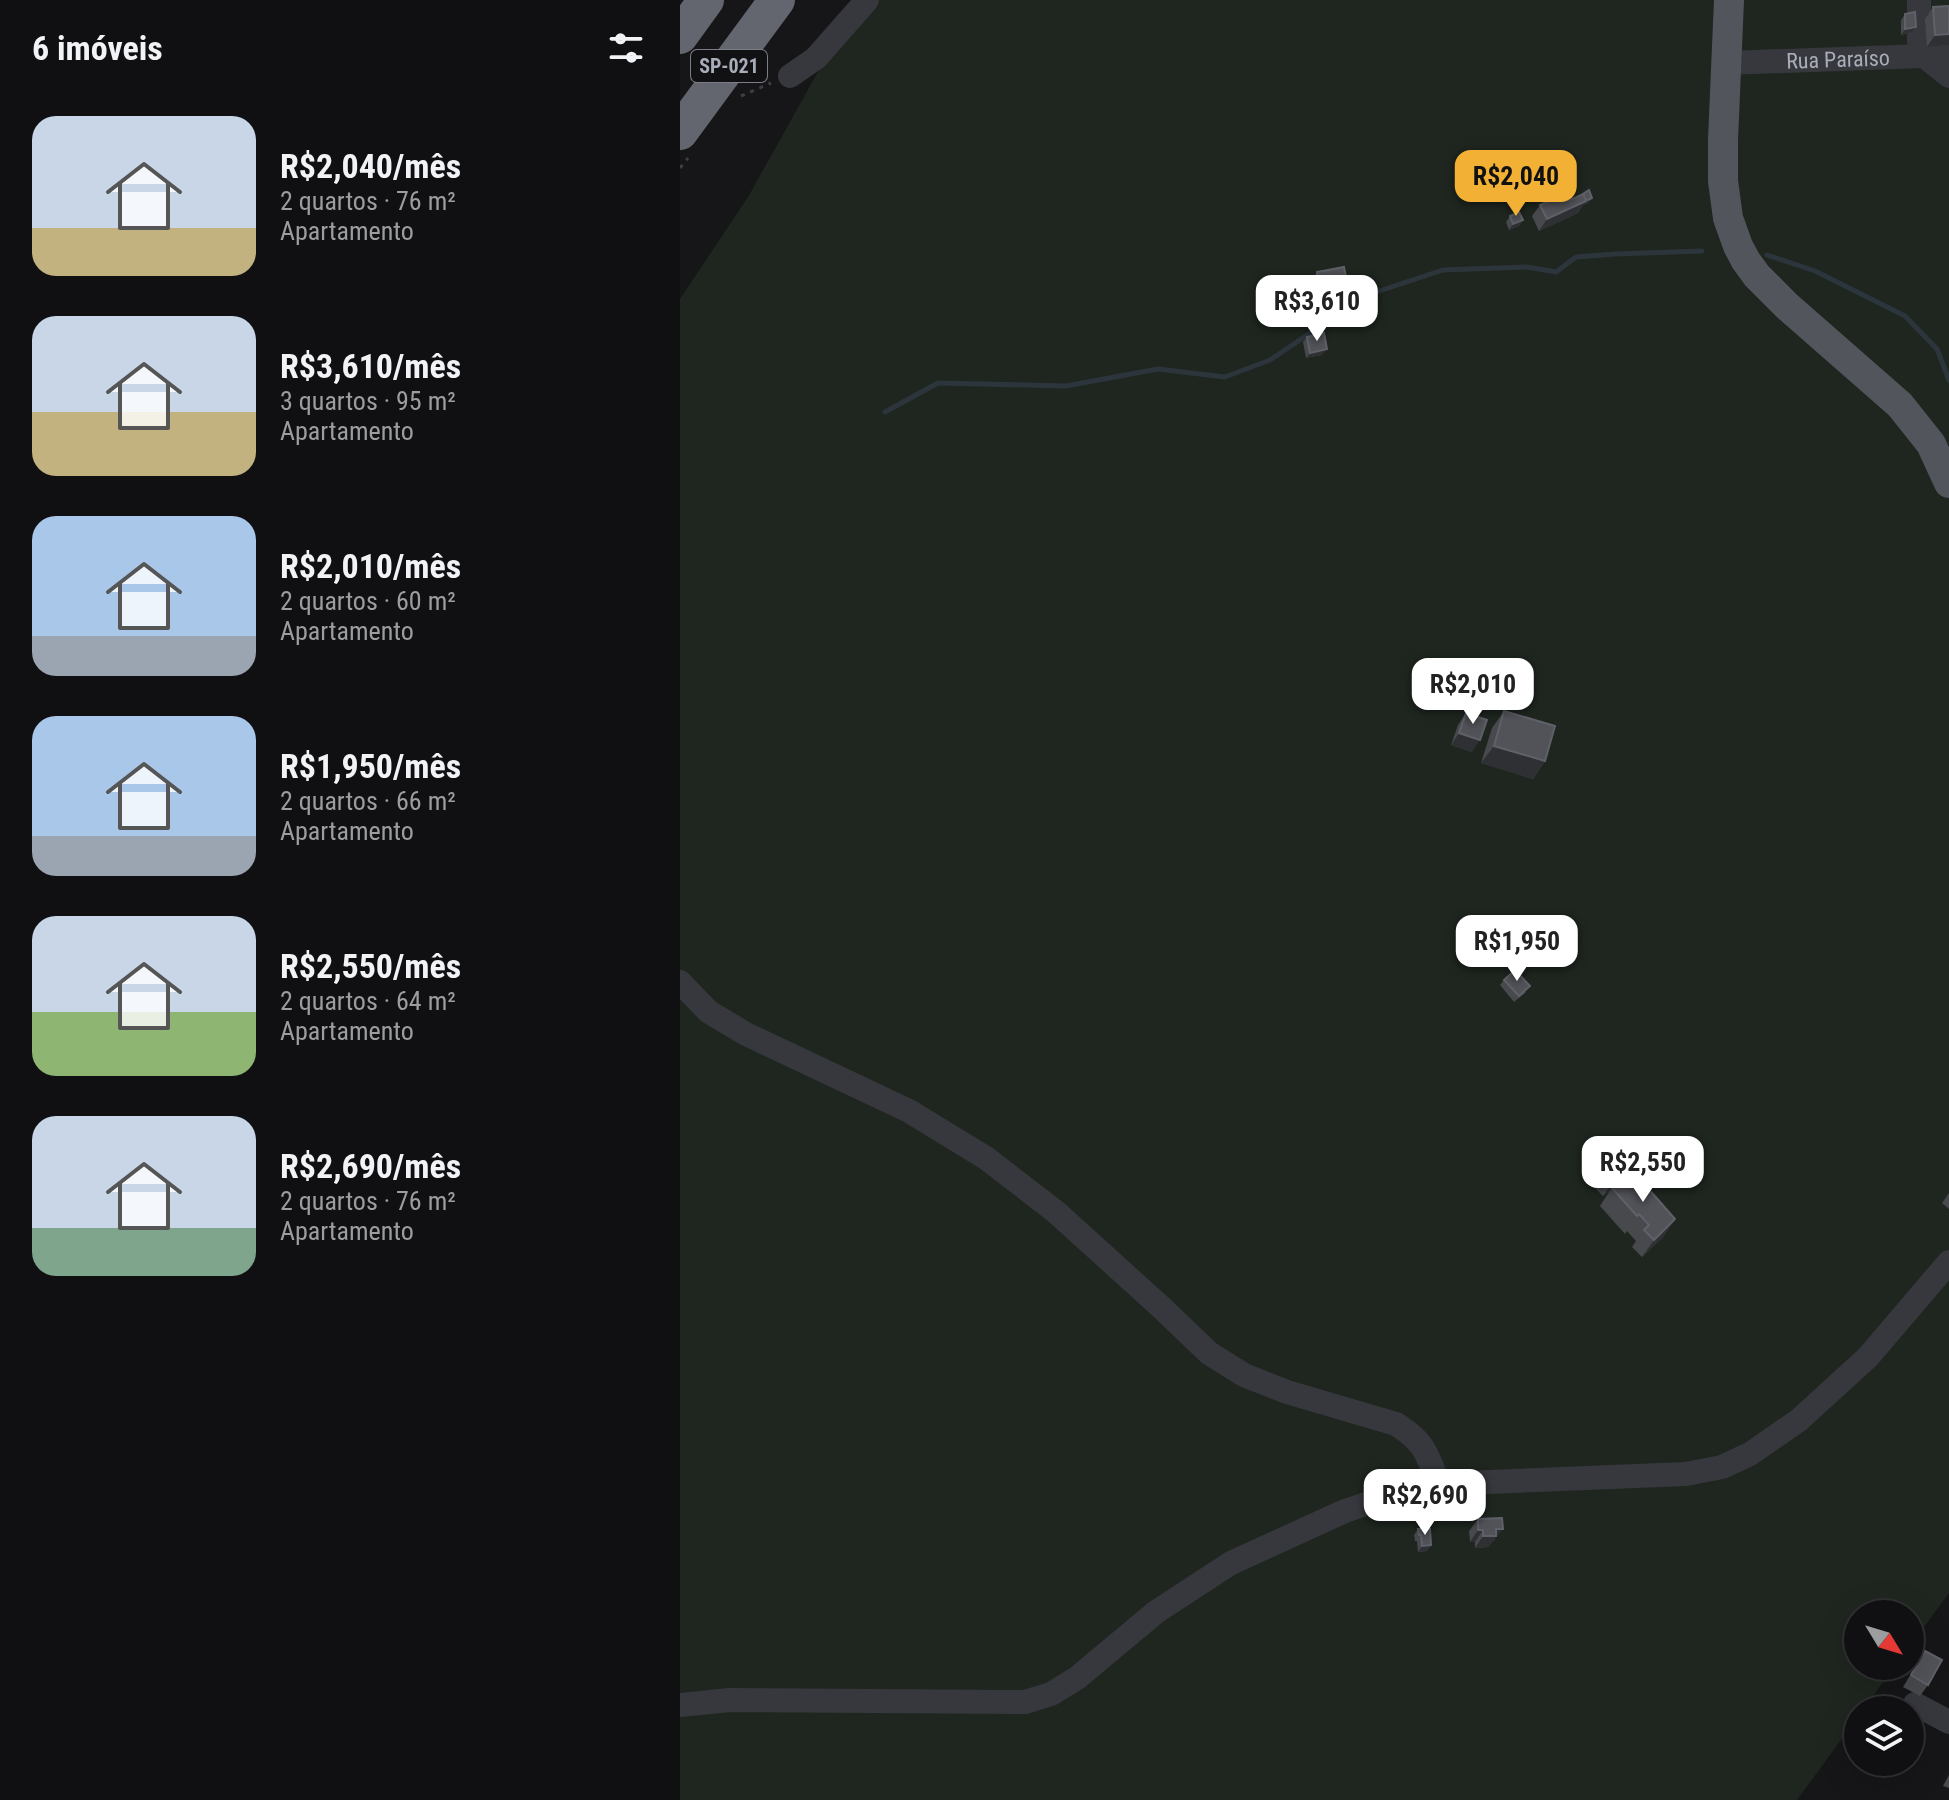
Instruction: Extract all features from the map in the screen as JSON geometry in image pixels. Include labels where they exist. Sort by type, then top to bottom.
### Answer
[{"type":"highway","name":"SP-021","points":[[680,36],[706,0]]},
{"type":"highway","name":"SP-021","points":[[688,141],[777,0]]},
{"type":"main road","points":[[1729,0],[1723,181],[1728,218],[1742,254],[1757,276],[1787,306],[1900,405],[1931,444],[1949,483]]},
{"type":"street","points":[[790,76],[816,58],[867,0]]},
{"type":"street","points":[[1919,0],[1919,42],[1924,56],[1949,76]]},
{"type":"street","name":"Rua Paraíso","points":[[1726,63],[1924,56],[1949,52]]},
{"type":"street","points":[[680,982],[709,1012],[746,1034],[909,1111],[986,1158],[1056,1212],[1209,1353],[1232,1368],[1287,1392],[1377,1417],[1412,1434],[1423,1446],[1439,1484]]},
{"type":"street","points":[[680,1705],[730,1700],[1025,1702],[1051,1694],[1077,1678],[1156,1612],[1231,1563],[1345,1511],[1395,1494],[1439,1484],[1686,1474],[1722,1467],[1750,1454],[1799,1420],[1868,1357],[1949,1262]]},
{"type":"street","points":[[1924,1709],[1949,1722]]},
{"type":"path","points":[[738,97],[790,76]]},
{"type":"path","points":[[680,168],[688,141]]},
{"type":"shaded area","points":[[858,0],[1949,0],[1949,1593],[1924,1627],[1924,1600],[1844,1600],[1844,1680],[1885,1680],[1873,1696],[1844,1696],[1844,1736],[1797,1800],[680,1800],[680,299],[748,197]]},
{"type":"building","points":[[1949,6],[1949,34],[1935,35],[1933,7]]},
{"type":"building","points":[[1915,12],[1916,27],[1905,29],[1905,14]]},
{"type":"building","points":[[1589,190],[1592,198],[1588,200],[1583,194]]},
{"type":"building","points":[[1564,194],[1568,201],[1583,194],[1586,201],[1547,219],[1540,205]]},
{"type":"building","points":[[1519,212],[1523,220],[1513,224],[1510,216]]},
{"type":"building","points":[[1344,267],[1350,298],[1323,304],[1317,272]]},
{"type":"building","points":[[1324,333],[1327,349],[1310,353],[1307,337]]},
{"type":"building","points":[[1504,711],[1555,726],[1545,761],[1494,746]]},
{"type":"building","points":[[1466,713],[1487,720],[1480,740],[1459,733]]},
{"type":"building","points":[[1515,970],[1530,986],[1519,996],[1504,980]]},
{"type":"building","points":[[1604,1152],[1624,1174],[1611,1185],[1604,1177],[1608,1174],[1596,1160]]},
{"type":"building","points":[[1631,1169],[1675,1219],[1654,1240],[1644,1230],[1649,1225],[1612,1188]]},
{"type":"building","points":[[1502,1518],[1503,1529],[1496,1529],[1496,1536],[1483,1536],[1483,1530],[1478,1530],[1478,1519]]},
{"type":"building","points":[[1418,1529],[1430,1529],[1431,1545],[1422,1546]]},
{"type":"building","points":[[1924,1653],[1942,1660],[1928,1685],[1920,1680],[1924,1680]]},
{"type":"waterway","points":[[885,412],[938,383],[1066,386],[1158,369],[1225,377],[1270,360],[1367,295],[1443,270],[1527,267],[1556,272],[1576,257],[1702,251]]},
{"type":"waterway","points":[[1767,255],[1815,271],[1905,316],[1937,349],[1949,380]]}]
